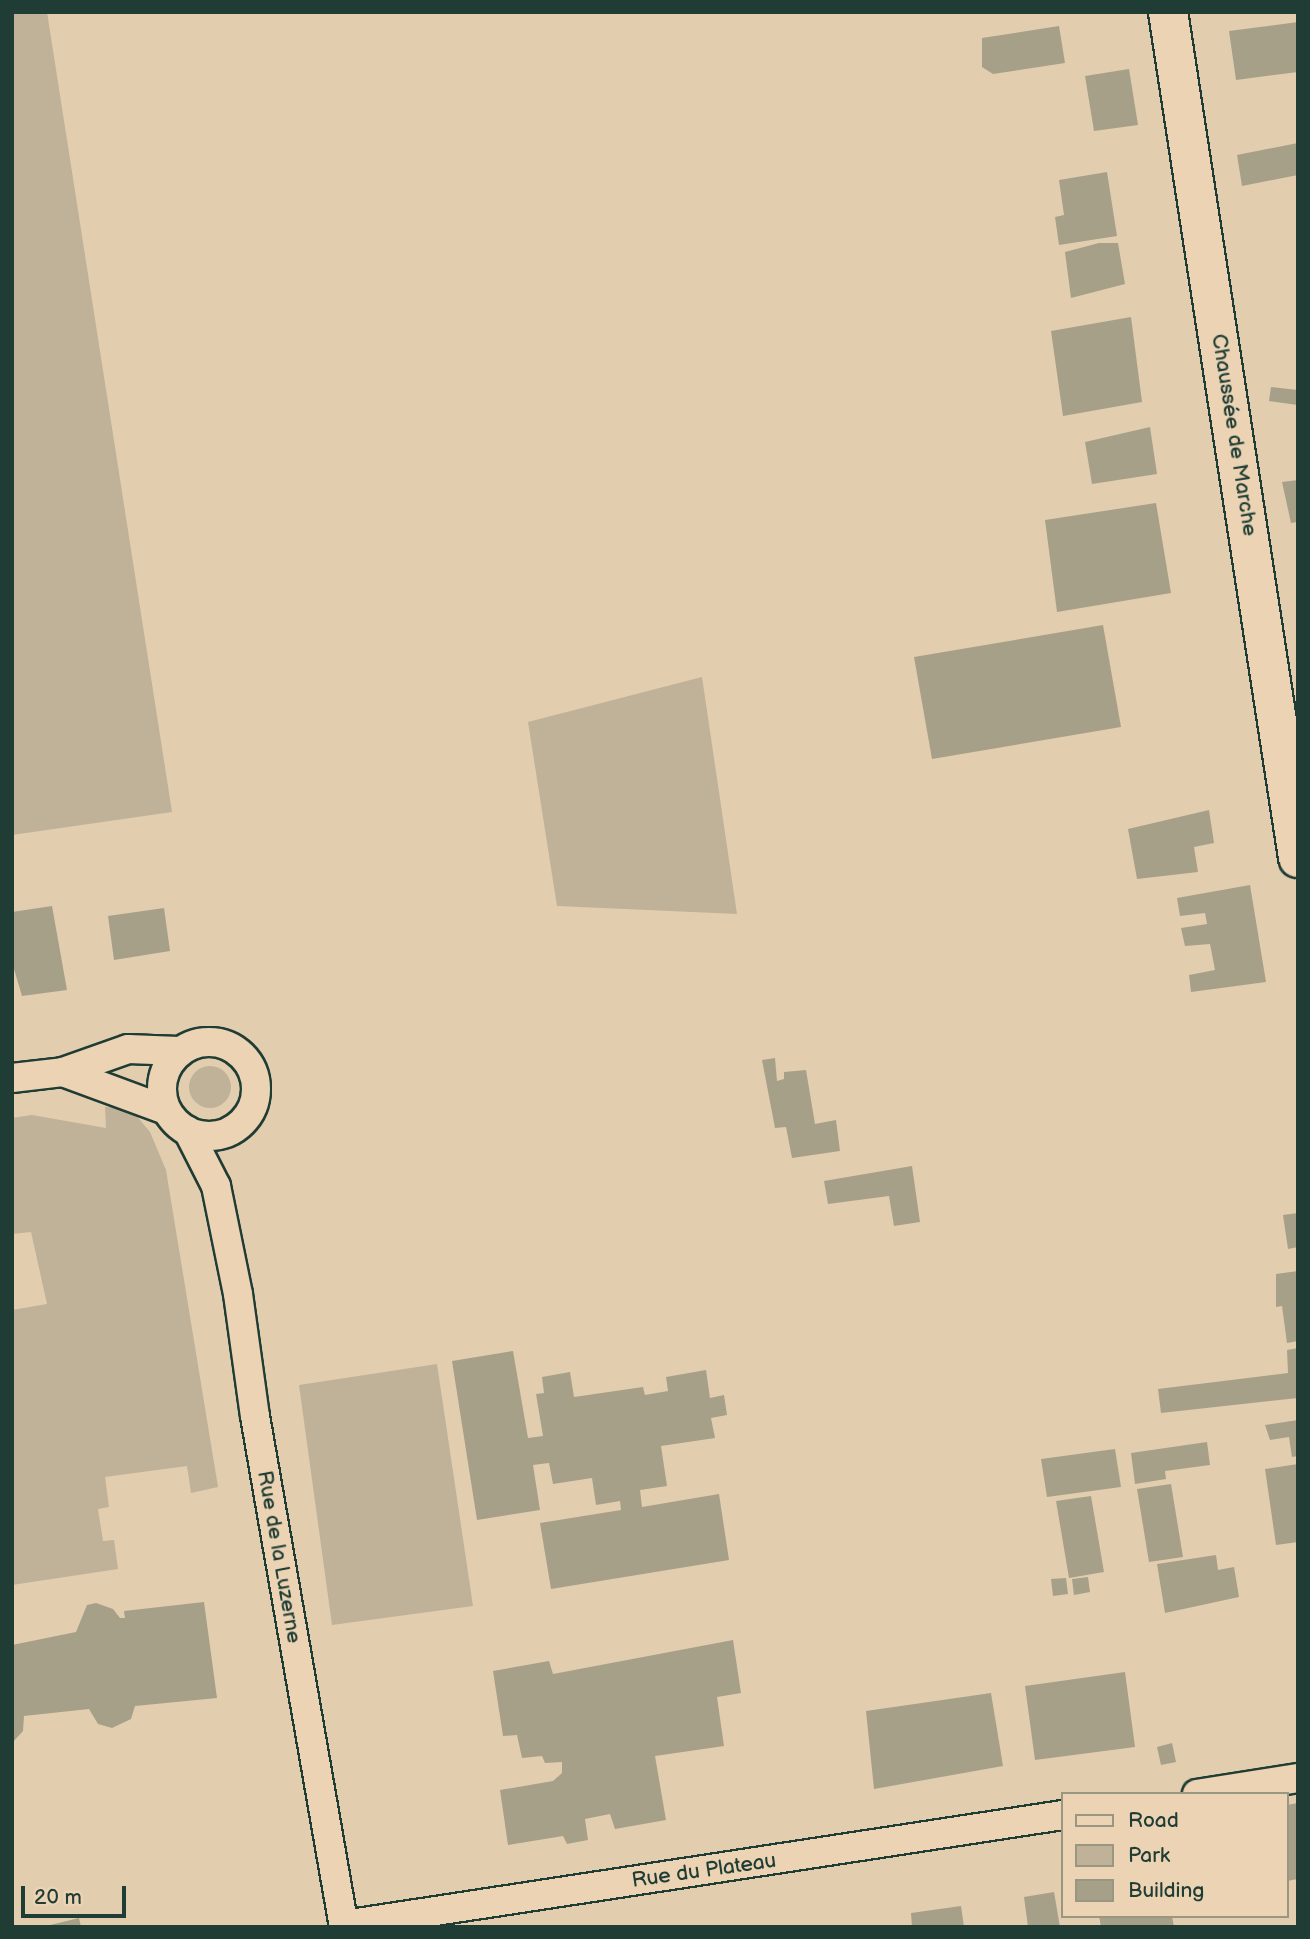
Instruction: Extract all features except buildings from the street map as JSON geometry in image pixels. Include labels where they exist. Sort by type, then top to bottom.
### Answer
[{"type":"main road","name":"Chaussée de Marche","points":[[1168,12],[1298,858]]},
{"type":"street","points":[[12,1079],[63,1072],[128,1049],[179,1051],[209,1041],[226,1044],[249,1063],[257,1093],[245,1121],[233,1130],[203,1136],[188,1131],[166,1110],[63,1072]]},
{"type":"street","points":[[166,1110],[162,1080],[179,1051]]},
{"type":"street","name":"Rue de la Luzerne","points":[[216,1186],[233,1130]]},
{"type":"street","name":"Rue de la Luzerne","points":[[188,1131],[216,1186],[344,1926]]},
{"type":"street","points":[[1210,1792],[1298,1778]]},
{"type":"street","name":"Rue du Plateau","points":[[344,1926],[1062,1815]]},
{"type":"green space","points":[[12,12],[47,12],[172,812],[12,835]]},
{"type":"green space","points":[[702,677],[737,914],[557,906],[528,722]]},
{"type":"green space","points":[[210,1066],[225,1072],[231,1087],[225,1102],[210,1108],[195,1102],[189,1087],[195,1072]]},
{"type":"green space","points":[[105,1107],[130,1108],[150,1132],[166,1170],[218,1487],[191,1493],[187,1466],[105,1477],[109,1507],[98,1509],[103,1541],[114,1540],[118,1569],[12,1585],[12,1310],[47,1304],[31,1232],[12,1234],[12,1118],[32,1115],[106,1128]]},
{"type":"green space","points":[[437,1364],[473,1606],[332,1625],[299,1385]]}]
